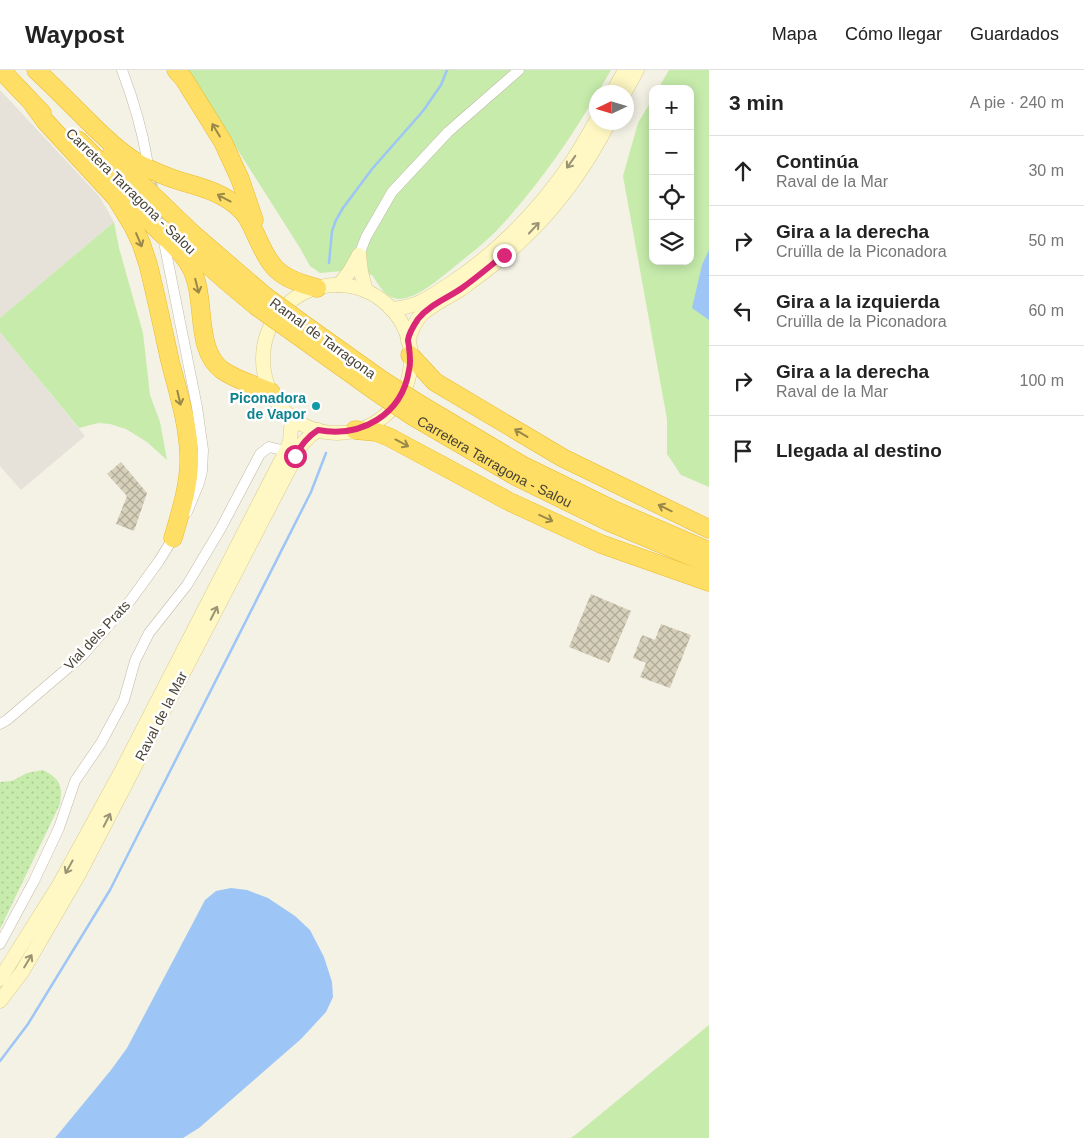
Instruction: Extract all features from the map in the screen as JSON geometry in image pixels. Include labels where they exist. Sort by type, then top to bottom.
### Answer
[{"type":"highway","points":[[1,70],[34,106],[185,258],[199,291],[204,340],[211,359],[224,371],[271,392]]},
{"type":"highway","name":"Carretera Tarragona - Salou","points":[[10,70],[164,226],[224,280],[261,301]]},
{"type":"highway","name":"Carretera Tarragona - Salou","points":[[28,70],[149,193],[261,301]]},
{"type":"highway","points":[[36,70],[126,156],[160,174],[204,188],[235,204],[249,220],[273,267],[292,281],[316,288]]},
{"type":"highway","points":[[176,70],[205,112],[232,159],[248,200],[266,256]]},
{"type":"highway","points":[[34,106],[45,121],[116,198],[141,243],[148,264],[180,399],[189,456],[186,491],[174,538]]},
{"type":"highway","name":"Ramal de Tarragona","points":[[261,301],[298,328]]},
{"type":"highway","name":"Carretera Tarragona - Salou","points":[[298,328],[378,386],[517,477],[609,522],[709,564]]},
{"type":"highway","points":[[409,348],[435,382],[563,458],[709,529]]},
{"type":"highway","name":"Carretera Tarragona - Salou","points":[[418,411],[616,511],[709,551]]},
{"type":"highway","points":[[356,430],[376,432],[389,437],[508,501],[601,544],[709,582]]},
{"type":"street","points":[[122,70],[143,135],[147,159]]},
{"type":"street","points":[[339,285],[350,271],[366,237],[392,192],[448,132],[519,70]]},
{"type":"street","points":[[617,85],[625,70]]},
{"type":"street","points":[[629,85],[637,70]]},
{"type":"street","points":[[391,309],[406,308],[417,304],[459,278],[490,254],[518,228],[544,199],[590,130]]},
{"type":"street","points":[[409,348],[402,324],[391,309],[366,291],[339,285],[316,288],[303,293],[291,301],[276,316],[269,329],[263,357],[266,378],[271,392],[282,408],[304,425],[318,430],[337,432],[356,430],[381,418],[396,402],[406,384],[412,329],[422,314],[461,289],[525,237],[545,216],[573,181],[604,130]]},
{"type":"street","name":"Vial dels Prats","points":[[0,730],[3,722],[83,655],[130,602],[174,538],[189,509],[199,483],[202,471],[203,450],[194,389],[164,247]]},
{"type":"street","points":[[359,255],[366,291]]},
{"type":"street","name":"Raval de la Mar","points":[[0,979],[59,885],[123,768],[286,451],[290,441],[292,417]]},
{"type":"street","name":"Raval de la Mar","points":[[0,1001],[22,972],[79,874],[302,444],[318,430]]},
{"type":"street","points":[[0,944],[34,881],[59,828],[75,780],[101,743],[124,700],[135,661],[149,633],[186,585],[221,528],[260,454],[269,446],[286,451]]},
{"type":"street","points":[[0,967],[13,960]]},
{"type":"shaded area","points":[[0,90],[99,196],[114,222],[0,318]]},
{"type":"shaded area","points":[[0,332],[85,436],[21,490],[0,466]]},
{"type":"green space","points":[[187,70],[611,70],[602,85],[589,85],[589,106],[552,163],[527,196],[490,237],[429,287],[407,298],[390,297],[372,275],[342,271],[320,273],[310,266]]},
{"type":"green space","points":[[669,70],[709,70],[709,487],[681,475],[667,454],[667,419],[623,176],[638,123],[649,105],[649,265],[694,265],[694,85],[660,85]]},
{"type":"green space","points":[[114,222],[119,248],[143,333],[150,395],[160,422],[167,460],[147,442],[126,429],[110,424],[98,423],[79,428],[0,332],[0,318]]},
{"type":"green space","points":[[43,770],[53,776],[59,783],[61,792],[60,804],[0,929],[0,782],[12,781],[27,773]]},
{"type":"green space","points":[[709,1025],[709,1138],[571,1138],[579,1132]]},
{"type":"water","points":[[709,250],[709,320],[692,308],[702,265]]},
{"type":"water","points":[[231,888],[247,890],[268,898],[295,916],[310,930],[324,957],[332,982],[333,997],[326,1012],[301,1039],[199,1128],[183,1138],[55,1138],[127,1048],[205,900],[216,891]]},
{"type":"building","points":[[121,462],[147,493],[134,531],[116,524],[127,496],[107,474]]},
{"type":"building","points":[[591,594],[631,611],[609,663],[569,647]]},
{"type":"building","points":[[661,624],[691,635],[670,688],[640,677],[646,663],[633,658],[642,635],[655,640]]},
{"type":"waterway","points":[[329,263],[332,231],[343,208],[372,169],[423,111],[441,85],[447,70]]},
{"type":"waterway","points":[[0,1061],[28,1024],[110,890],[311,492],[326,453]]},
{"type":"tunnel","points":[[149,168],[162,232]]},
{"type":"place","name":"Piconadora de Vapor","points":[[316,406]]},
{"type":"route","points":[[295,456],[302,444],[318,430],[346,432],[362,428],[381,418],[396,402],[406,384],[410,363],[408,341],[412,329],[422,314],[461,289],[504,255]]}]
